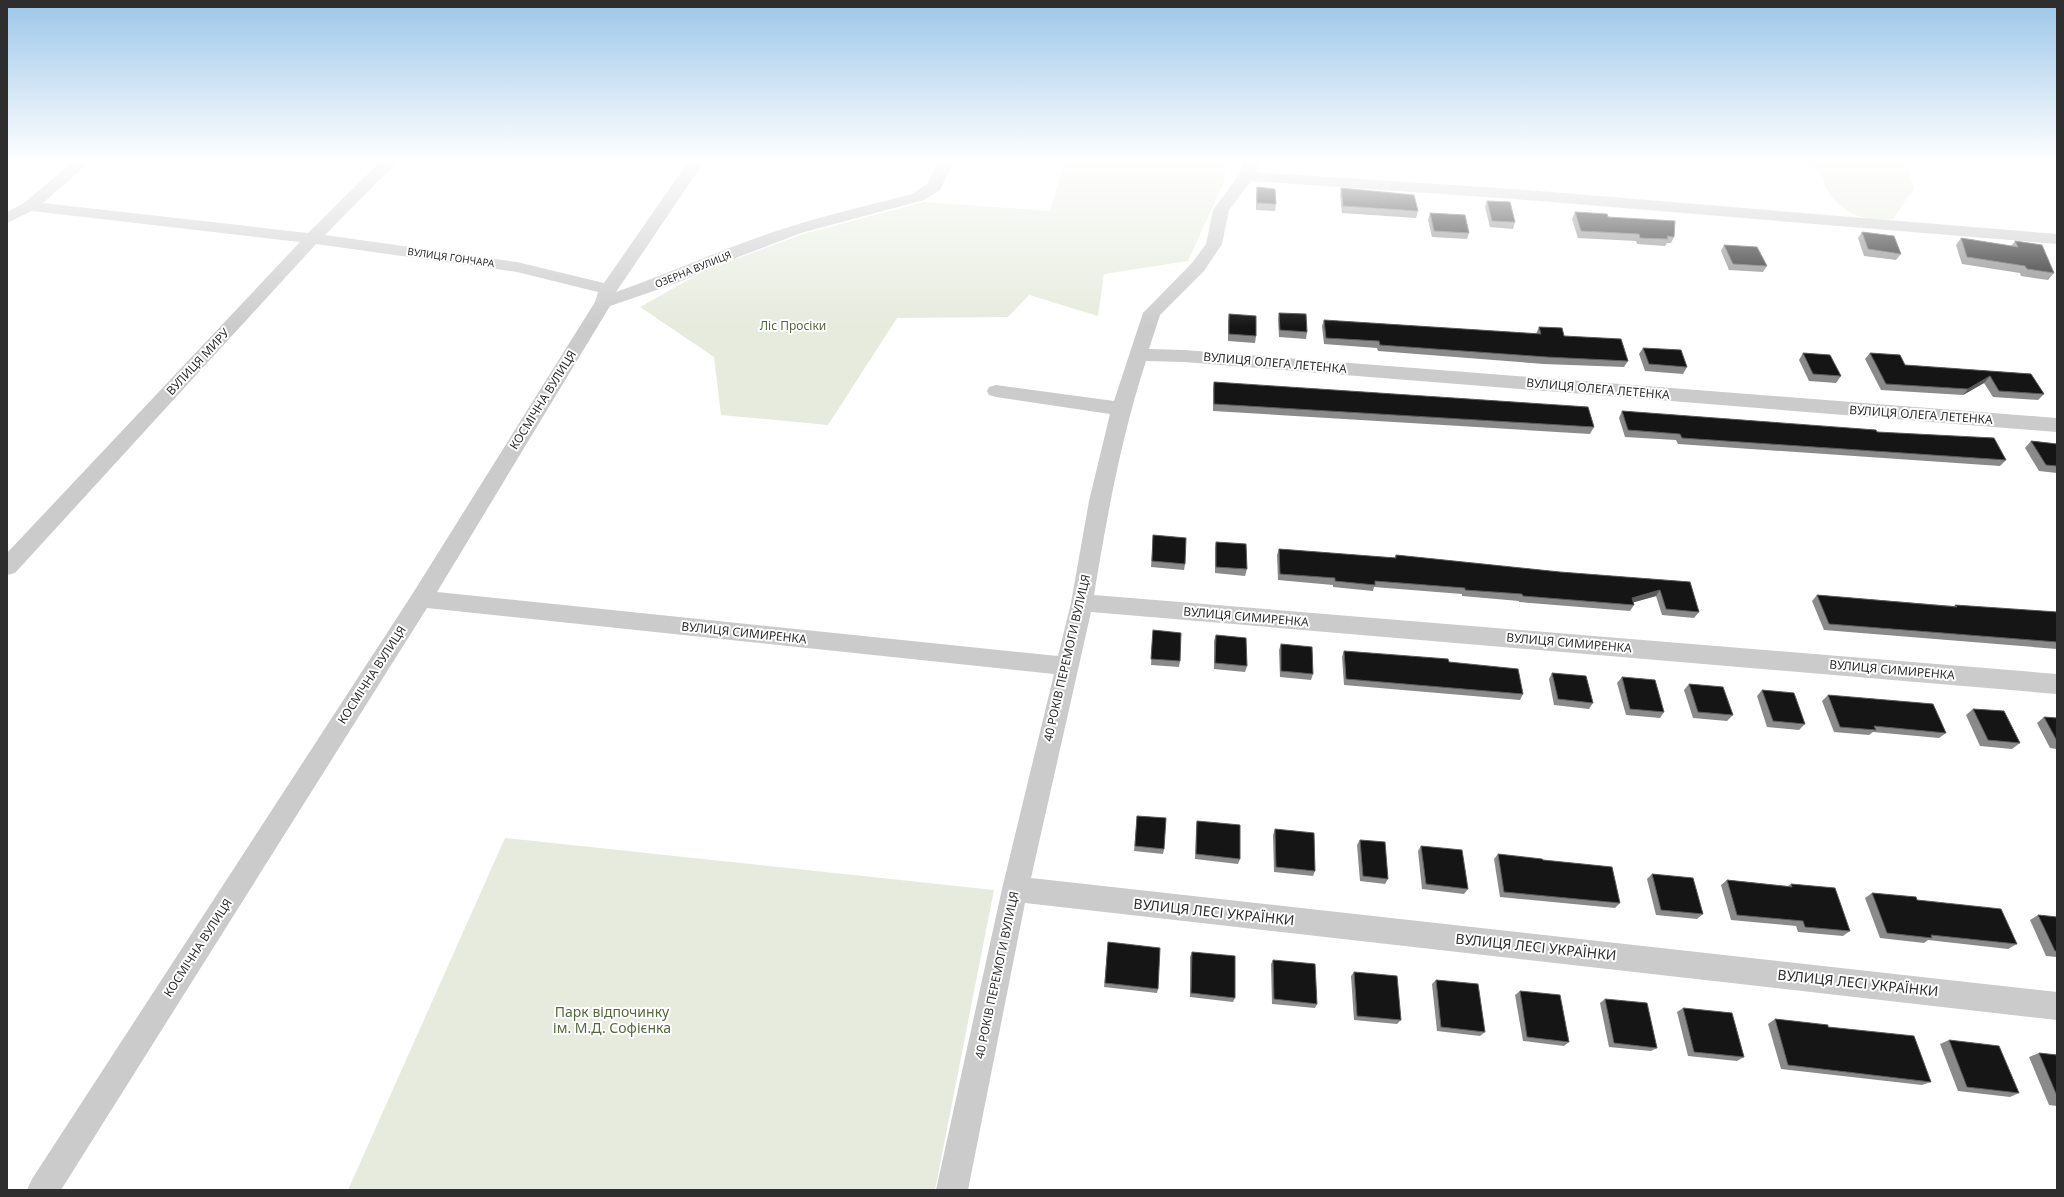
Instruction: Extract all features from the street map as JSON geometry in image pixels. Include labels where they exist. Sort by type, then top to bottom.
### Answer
[{"type":"street","name":"ВУЛИЦЯ ГОНЧАРА","points":[[108,215],[312,238],[517,267],[606,296]]},
{"type":"street","name":"ВУЛИЦЯ МИРУ","points":[[7,567],[312,238],[335,215]]},
{"type":"street","name":"КОСМІЧНА ВУЛИЦЯ","points":[[43,1190],[421,600],[606,296],[660,215]]},
{"type":"street","name":"ОЗЕРНА ВУЛИЦЯ","points":[[606,296],[671,279],[714,260],[794,230],[851,215]]},
{"type":"street","name":"40 РОКІВ ПЕРЕМОГИ ВУЛИЦЯ","points":[[952,1190],[1015,889],[1066,666],[1082,603],[1099,501],[1121,409],[1152,313],[1198,267],[1214,244],[1220,215]]},
{"type":"street","points":[[1766,215],[2057,239]]},
{"type":"street","name":"ВУЛИЦЯ ОЛЕГА ЛЕТЕНКА","points":[[1138,355],[1191,357],[2057,425]]},
{"type":"street","points":[[996,391],[1121,409]]},
{"type":"street","name":"ВУЛИЦЯ СИМИРЕНКА","points":[[421,600],[1066,666]]},
{"type":"street","name":"ВУЛИЦЯ СИМИРЕНКА","points":[[1082,603],[2057,684]]},
{"type":"street","name":"ВУЛИЦЯ ЛЕСІ УКРАЇНКИ","points":[[1015,889],[2057,1006]]},
{"type":"green space","name":"Ліс Просіки","points":[[875,215],[1209,215],[1188,261],[1104,274],[1098,316],[1029,295],[1008,317],[897,318],[828,425],[721,415],[714,357],[640,307],[706,270],[803,234]]},
{"type":"green space","points":[[1857,215],[1896,215],[1893,219],[1878,220]]},
{"type":"green space","name":"Парк відпочинку ім. М.Д. Софієнка","points":[[505,838],[994,890],[935,1190],[348,1190]]},
{"type":"building","points":[[1430,215],[1465,215],[1469,233],[1434,231]]},
{"type":"building","points":[[1490,215],[1513,215],[1515,222],[1492,221]]},
{"type":"building","points":[[1576,215],[1607,215],[1608,217],[1675,221],[1674,237],[1667,236],[1668,239],[1640,238],[1639,234],[1581,231]]},
{"type":"building","points":[[1862,232],[1894,236],[1901,254],[1868,249]]},
{"type":"building","points":[[1961,238],[2018,247],[2015,241],[2042,245],[2054,273],[2027,269],[2025,266],[1967,257]]},
{"type":"building","points":[[1724,245],[1757,247],[1767,266],[1733,264]]},
{"type":"building","points":[[1279,313],[1306,314],[1307,332],[1280,330]]},
{"type":"building","points":[[1229,314],[1256,316],[1256,336],[1229,334]]},
{"type":"building","points":[[1324,320],[1541,334],[1539,327],[1562,328],[1564,336],[1621,339],[1628,361],[1547,357],[1380,345],[1379,341],[1326,338]]},
{"type":"building","points":[[1643,348],[1681,350],[1687,367],[1649,364]]},
{"type":"building","points":[[1803,353],[1830,355],[1841,376],[1813,374]]},
{"type":"building","points":[[1870,353],[1900,355],[1905,365],[2031,374],[2044,394],[1999,391],[1990,376],[1968,389],[1886,384]]},
{"type":"building","points":[[1214,382],[1588,407],[1594,427],[1214,404]]},
{"type":"building","points":[[1622,411],[1876,430],[1877,432],[1994,438],[2006,460],[1682,438],[1680,434],[1628,430]]},
{"type":"building","points":[[2031,441],[2057,444],[2057,466],[2046,465]]},
{"type":"building","points":[[1153,535],[1186,538],[1185,564],[1152,561]]},
{"type":"building","points":[[1216,542],[1246,544],[1247,569],[1216,567]]},
{"type":"building","points":[[1279,549],[1396,558],[1396,555],[1560,572],[1690,582],[1699,612],[1666,609],[1660,590],[1632,598],[1634,605],[1523,596],[1522,594],[1465,590],[1465,588],[1375,581],[1375,585],[1335,581],[1335,578],[1280,574]]},
{"type":"building","points":[[1817,595],[1957,607],[1955,605],[2057,612],[2057,642],[1829,624]]},
{"type":"building","points":[[1153,630],[1181,633],[1180,661],[1151,659]]},
{"type":"building","points":[[1216,635],[1246,638],[1247,666],[1215,663]]},
{"type":"building","points":[[1281,644],[1312,647],[1313,674],[1281,671]]},
{"type":"building","points":[[1344,651],[1448,659],[1449,662],[1518,669],[1523,694],[1346,679]]},
{"type":"building","points":[[1552,673],[1586,676],[1593,703],[1558,699]]},
{"type":"building","points":[[1622,677],[1655,680],[1664,712],[1630,709]]},
{"type":"building","points":[[1689,684],[1723,687],[1733,715],[1698,712]]},
{"type":"building","points":[[1762,690],[1794,693],[1805,724],[1773,721]]},
{"type":"building","points":[[1828,695],[1933,704],[1946,733],[1874,726],[1876,730],[1840,727]]},
{"type":"building","points":[[1973,709],[2004,711],[2020,743],[1988,740]]},
{"type":"building","points":[[2044,717],[2057,718],[2057,741]]},
{"type":"building","points":[[1137,816],[1166,818],[1164,849],[1135,846]]},
{"type":"building","points":[[1197,821],[1240,825],[1240,859],[1196,854]]},
{"type":"building","points":[[1275,829],[1314,833],[1315,871],[1276,867]]},
{"type":"building","points":[[1360,840],[1385,842],[1388,879],[1363,876]]},
{"type":"building","points":[[1421,846],[1462,850],[1468,889],[1426,884]]},
{"type":"building","points":[[1498,854],[1612,867],[1620,903],[1504,892]]},
{"type":"building","points":[[1652,874],[1693,878],[1703,914],[1661,910]]},
{"type":"building","points":[[1727,880],[1792,887],[1791,884],[1835,888],[1850,931],[1805,927],[1803,921],[1737,915]]},
{"type":"building","points":[[1872,893],[1916,897],[1917,900],[2001,909],[2017,944],[1931,935],[1932,938],[1887,933]]},
{"type":"building","points":[[2038,915],[2057,917],[2057,951],[2055,951]]},
{"type":"building","points":[[1108,942],[1160,948],[1158,989],[1105,983]]},
{"type":"building","points":[[1192,952],[1235,956],[1235,998],[1191,993]]},
{"type":"building","points":[[1273,960],[1315,964],[1317,1004],[1274,999]]},
{"type":"building","points":[[1354,972],[1397,976],[1401,1020],[1357,1016]]},
{"type":"building","points":[[1436,980],[1478,984],[1485,1032],[1441,1027]]},
{"type":"building","points":[[1520,991],[1560,995],[1569,1042],[1527,1037]]},
{"type":"building","points":[[1605,999],[1647,1003],[1657,1048],[1614,1043]]},
{"type":"building","points":[[1683,1008],[1732,1013],[1744,1057],[1694,1052]]},
{"type":"building","points":[[1775,1019],[1828,1025],[1828,1027],[1914,1036],[1931,1082],[1788,1065]]},
{"type":"building","points":[[1949,1040],[1999,1046],[2019,1093],[1967,1087]]},
{"type":"building","points":[[2039,1053],[2057,1055],[2057,1096]]}]
